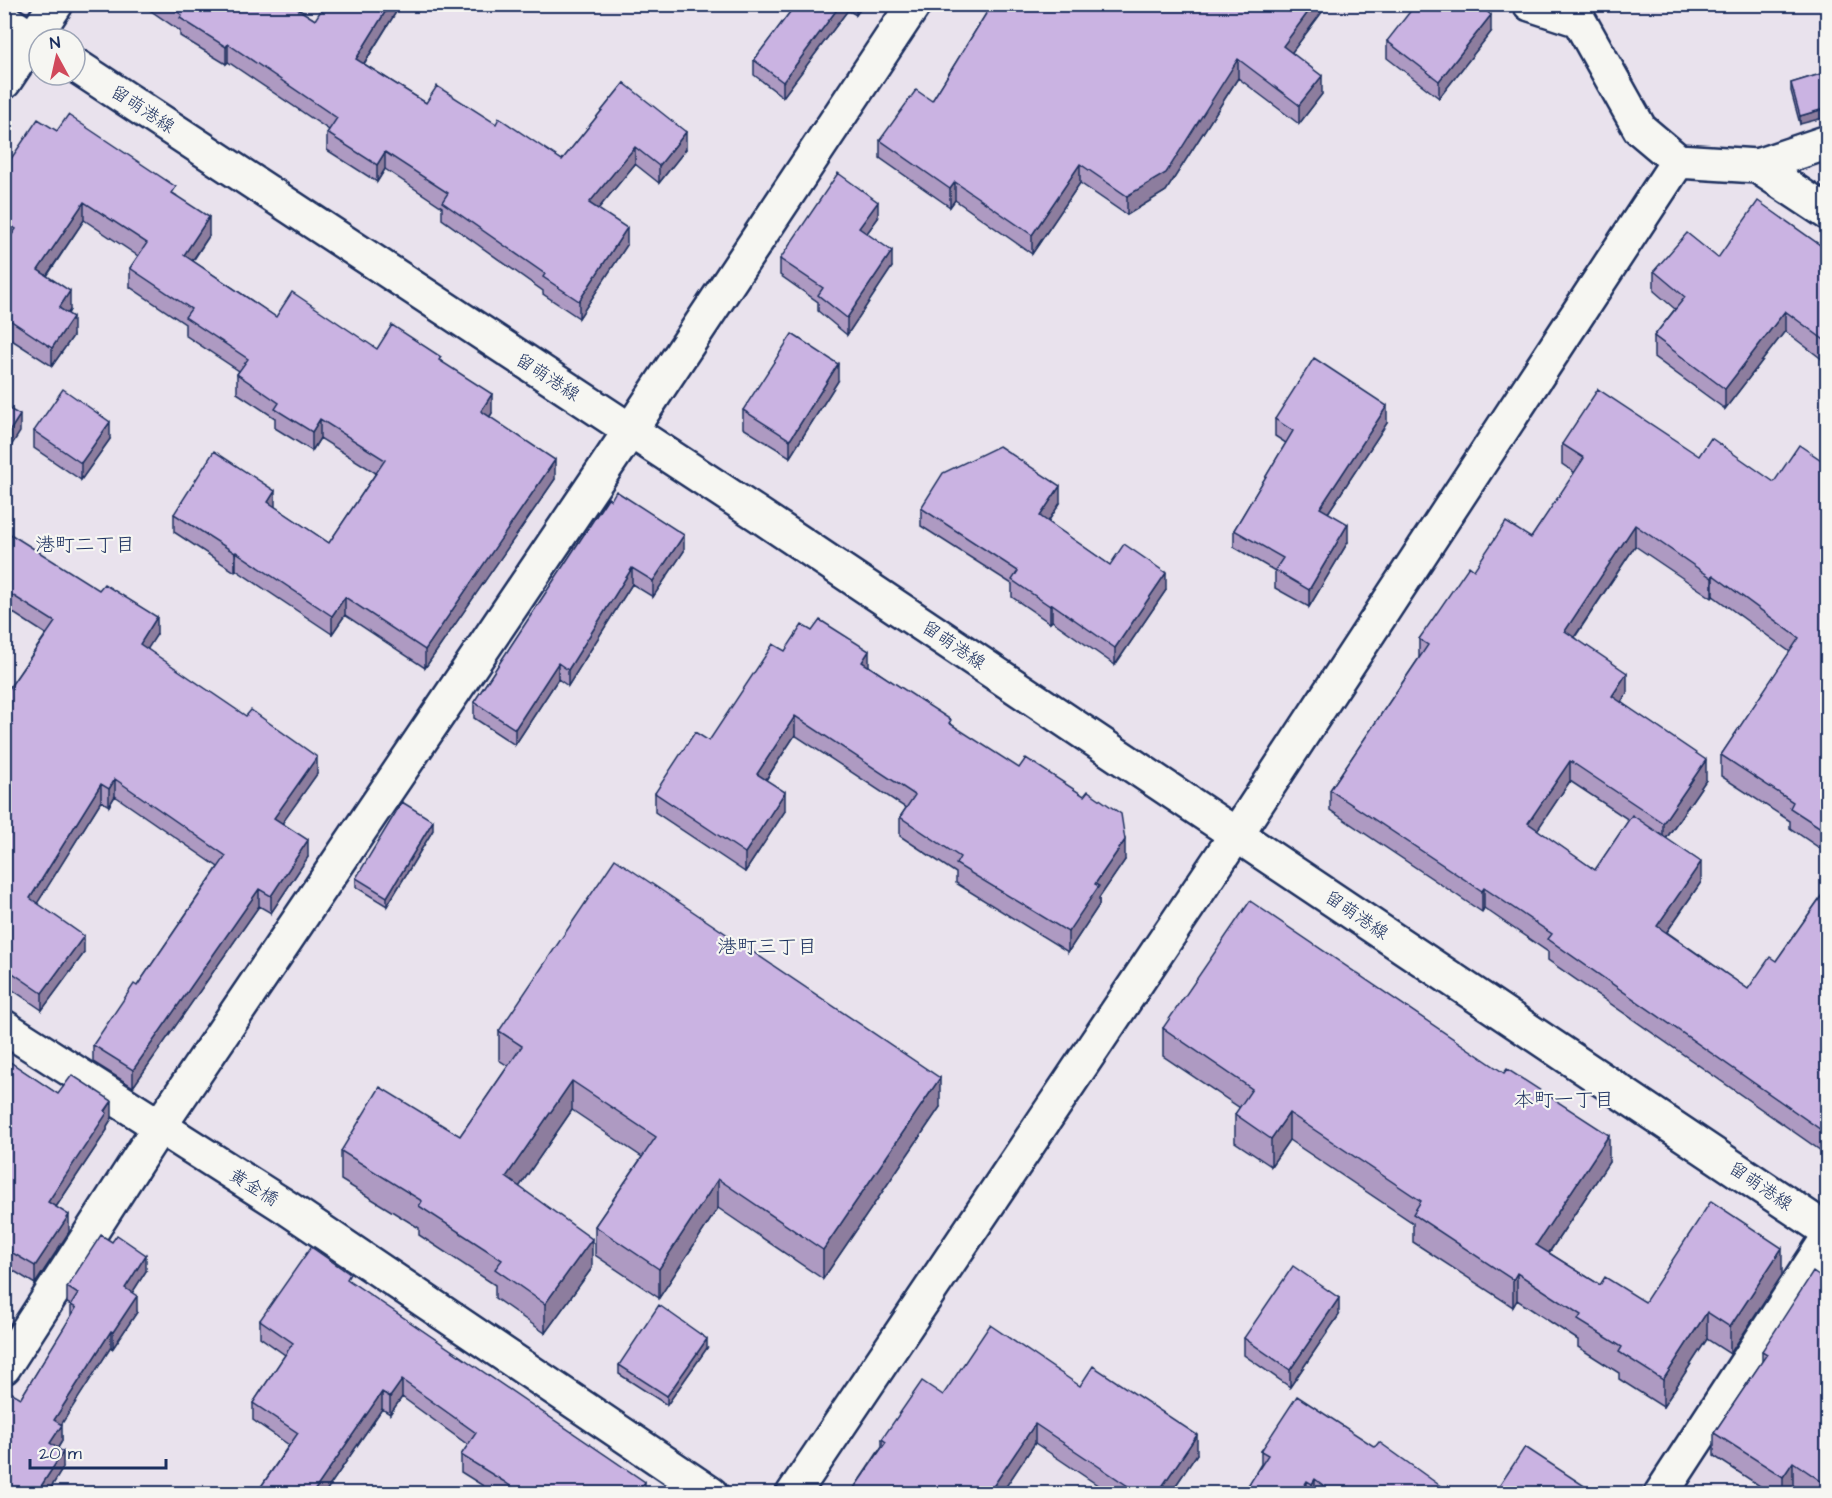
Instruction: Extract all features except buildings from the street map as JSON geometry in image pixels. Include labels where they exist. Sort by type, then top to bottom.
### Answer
[{"type":"street","points":[[44,27],[56,4]]},
{"type":"street","points":[[4,1367],[159,1127],[630,431],[914,4]]},
{"type":"street","points":[[1530,4],[1583,12],[1640,129],[1678,161],[1757,166],[1827,142]]},
{"type":"street","points":[[4,20],[27,35]]},
{"type":"street","points":[[4,82],[27,53]]},
{"type":"street","name":"留萌港線","points":[[87,73],[759,515],[1827,1231]]},
{"type":"street","points":[[793,1494],[1236,835],[1678,161]]},
{"type":"street","points":[[1757,166],[1827,213]]},
{"type":"street","name":"黄金橋","points":[[4,1027],[289,1209],[711,1494]]},
{"type":"street","points":[[1661,1494],[1827,1238]]},
{"type":"district","name":"港町二丁目","points":[[85,544]]},
{"type":"district","name":"港町三丁目","points":[[767,946]]},
{"type":"district","name":"本町一丁目","points":[[1564,1099]]}]
